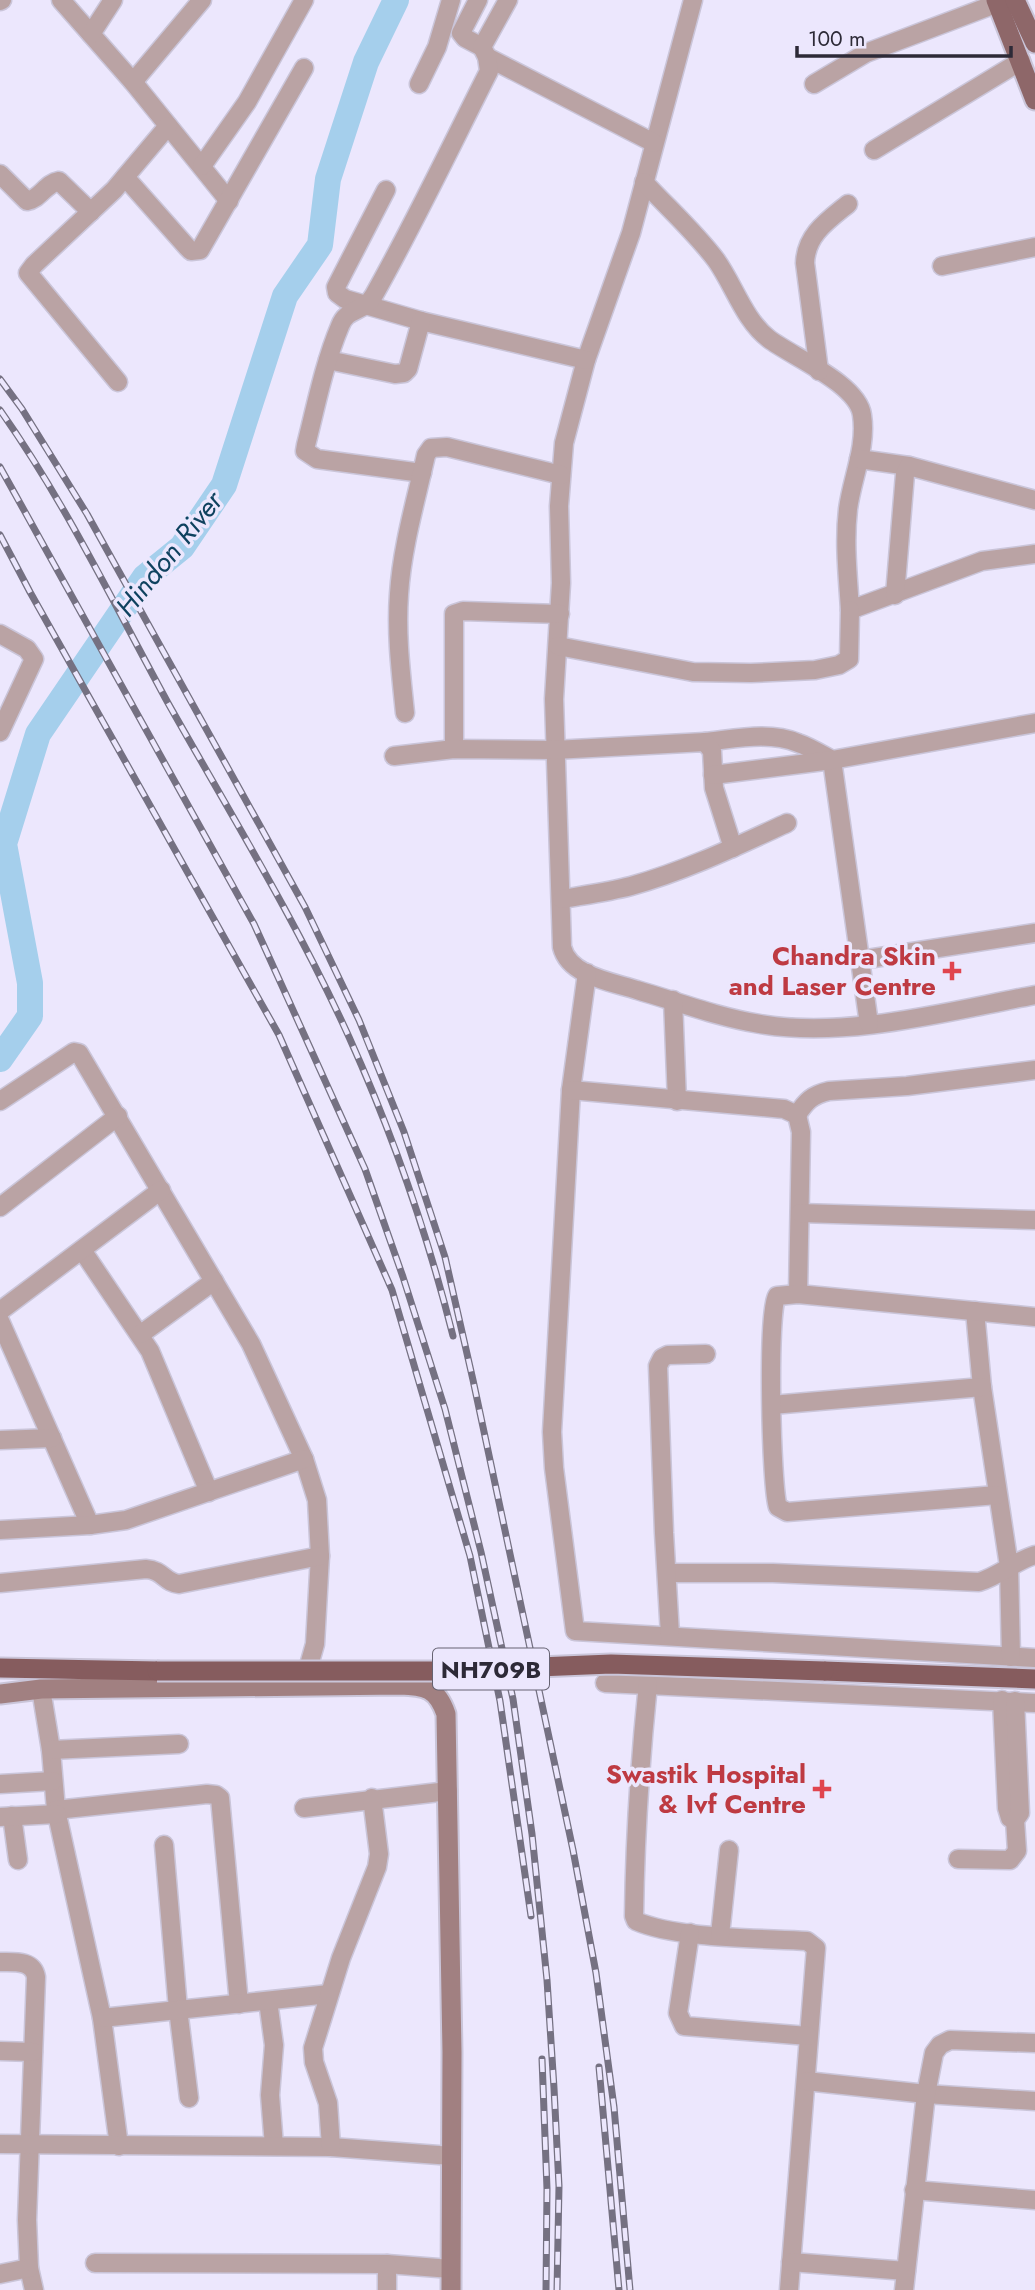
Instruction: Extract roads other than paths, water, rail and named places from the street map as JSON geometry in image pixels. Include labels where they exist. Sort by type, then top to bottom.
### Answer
[{"type":"highway","name":"NH709B","points":[[0,1668],[444,1671],[611,1664],[1035,1679]]},
{"type":"main road","points":[[1003,1],[1032,30]]},
{"type":"main road","points":[[1003,1],[1035,100]]},
{"type":"main road","points":[[0,1694],[41,1689],[415,1685],[430,1689],[441,1700],[446,1714],[452,2052],[451,2290]]},
{"type":"street","points":[[61,0],[134,82],[229,201]]},
{"type":"street","points":[[91,34],[113,0]]},
{"type":"street","points":[[134,82],[202,0]]},
{"type":"street","points":[[202,166],[247,102],[304,0]]},
{"type":"street","points":[[419,84],[437,47],[451,0]]},
{"type":"street","points":[[478,0],[461,33],[485,52],[654,143]]},
{"type":"street","points":[[422,473],[317,458],[305,451],[328,360],[343,318],[368,305],[489,71],[485,52],[508,0]]},
{"type":"street","points":[[693,0],[631,233],[586,360],[564,443],[561,475],[560,614],[554,699],[564,957],[573,966],[587,973],[730,1018],[762,1024],[818,1028],[869,1024],[1035,995]]},
{"type":"street","points":[[814,84],[866,53],[1003,1]]},
{"type":"street","points":[[874,150],[1021,61]]},
{"type":"street","points":[[125,177],[191,251],[201,248],[304,68]]},
{"type":"street","points":[[118,382],[28,273],[125,177],[168,126]]},
{"type":"street","points":[[0,174],[26,201],[31,201],[59,181],[91,212]]},
{"type":"street","points":[[558,646],[693,672],[816,670],[839,665],[849,659],[848,508],[859,458],[862,413],[855,398],[768,338],[758,328],[713,257],[644,181]]},
{"type":"street","points":[[386,190],[336,287],[337,293],[345,299],[421,321],[586,360]]},
{"type":"street","points":[[819,371],[805,251],[820,227],[848,204]]},
{"type":"street","points":[[942,266],[1035,247]]},
{"type":"street","points":[[328,360],[395,374],[404,373],[408,369],[421,321]]},
{"type":"street","points":[[405,713],[399,656],[399,592],[426,454],[437,447],[561,475]]},
{"type":"street","points":[[859,458],[909,466],[1035,500]]},
{"type":"street","points":[[895,595],[905,474],[909,466]]},
{"type":"street","points":[[850,610],[982,561],[1035,554]]},
{"type":"street","points":[[454,749],[454,614],[463,611],[560,614]]},
{"type":"street","points":[[0,634],[27,649],[34,659],[0,732]]},
{"type":"street","points":[[713,775],[832,760],[1035,723]]},
{"type":"street","points":[[394,756],[454,749],[554,750],[756,737],[782,738],[832,760]]},
{"type":"street","points":[[705,742],[712,751],[717,800],[733,848]]},
{"type":"street","points":[[832,760],[869,1024]]},
{"type":"street","points":[[562,899],[630,886],[733,848],[787,823]]},
{"type":"street","points":[[861,960],[1035,933]]},
{"type":"street","points":[[587,973],[571,1090],[552,1432],[575,1631],[1035,1658]]},
{"type":"street","points":[[673,1000],[677,1101]]},
{"type":"street","points":[[0,1101],[74,1052],[84,1057],[257,1356],[304,1459],[317,1500],[320,1556],[315,1644],[304,1686]]},
{"type":"street","points":[[798,1294],[802,1132],[797,1115],[807,1099],[829,1091],[907,1086],[1035,1070]]},
{"type":"street","points":[[571,1090],[784,1109],[797,1115]]},
{"type":"street","points":[[0,1207],[118,1116]]},
{"type":"street","points":[[0,1311],[161,1190]]},
{"type":"street","points":[[800,1213],[1035,1220]]},
{"type":"street","points":[[82,1250],[141,1334],[158,1367],[208,1492]]},
{"type":"street","points":[[141,1334],[214,1280]]},
{"type":"street","points":[[997,1495],[787,1512],[782,1510],[776,1503],[770,1354],[772,1306],[777,1296],[798,1294],[1035,1317]]},
{"type":"street","points":[[975,1311],[982,1387],[1009,1566],[1011,1657]]},
{"type":"street","points":[[0,1321],[90,1525]]},
{"type":"street","points":[[670,1636],[658,1366],[662,1358],[668,1355],[706,1354]]},
{"type":"street","points":[[772,1405],[982,1387]]},
{"type":"street","points":[[0,1440],[52,1438]]},
{"type":"street","points":[[0,1530],[90,1525],[126,1520],[304,1459]]},
{"type":"street","points":[[667,1573],[773,1573],[979,1582],[1035,1555]]},
{"type":"street","points":[[0,1583],[146,1569],[160,1572],[169,1581],[179,1584],[320,1556]]},
{"type":"street","points":[[605,1683],[1035,1703]]},
{"type":"street","points":[[648,1684],[639,1772],[634,1916],[636,1921],[690,1933],[807,1941],[813,1944],[816,1956],[789,2290]]},
{"type":"street","points":[[41,1689],[57,1812],[102,2018],[118,2146]]},
{"type":"street","points":[[958,1859],[1010,1860],[1017,1851],[1015,1820],[1020,1813],[1009,1701]]},
{"type":"street","points":[[51,1750],[179,1744]]},
{"type":"street","points":[[0,1784],[53,1782]]},
{"type":"street","points":[[304,1808],[447,1791]]},
{"type":"street","points":[[11,1849],[6,1817],[216,1795],[222,1803],[239,2004]]},
{"type":"street","points":[[331,2147],[328,2103],[313,2055],[329,1994],[377,1867],[379,1854],[372,1798]]},
{"type":"street","points":[[164,1845],[178,2009],[189,2098]]},
{"type":"street","points":[[720,1935],[729,1850]]},
{"type":"street","points":[[690,1933],[678,2013],[684,2026],[808,2036]]},
{"type":"street","points":[[0,1962],[28,1964],[35,1970],[27,2220],[29,2268],[34,2290]]},
{"type":"street","points":[[102,2018],[329,1994]]},
{"type":"street","points":[[268,2001],[274,2045],[270,2095],[274,2146]]},
{"type":"street","points":[[904,2290],[926,2094],[934,2053],[940,2045],[950,2040],[1035,2043]]},
{"type":"street","points":[[0,2051],[33,2052]]},
{"type":"street","points":[[806,2081],[926,2094],[1035,2101]]},
{"type":"street","points":[[0,2144],[331,2147],[452,2156]]},
{"type":"street","points":[[915,2190],[1035,2200]]},
{"type":"street","points":[[791,2262],[906,2271]]},
{"type":"street","points":[[95,2263],[387,2264],[451,2269]]},
{"type":"street","points":[[387,2264],[387,2290]]},
{"type":"street","points":[[0,2274],[29,2268]]},
{"type":"waterway","name":"Hindon River","points":[[0,1059],[30,1016],[30,983],[4,844],[38,734],[145,577],[182,547],[224,485],[285,296],[320,245],[328,179],[366,62],[396,0]]},
{"type":"railway","points":[[0,379],[22,409],[87,514],[305,907],[359,1020],[404,1132],[445,1257],[573,1850],[596,1973],[614,2107],[630,2290]]},
{"type":"railway","points":[[0,410],[67,517],[329,994],[394,1147],[432,1259],[453,1336]]},
{"type":"railway","points":[[0,467],[254,924],[365,1169],[445,1409],[481,1552],[513,1699],[532,1834],[547,1980],[554,2088],[559,2186],[557,2290]]},
{"type":"railway","points":[[0,535],[279,1035],[392,1290],[470,1556],[500,1701],[531,1916]]},
{"type":"railway","points":[[542,2059],[547,2189],[546,2290]]},
{"type":"railway","points":[[599,2067],[619,2290]]},
{"type":"place","name":"Chandra Skin and Laser Centre","points":[[952,971]]},
{"type":"place","name":"Swastik Hospital & Ivf Centre","points":[[822,1789]]}]
